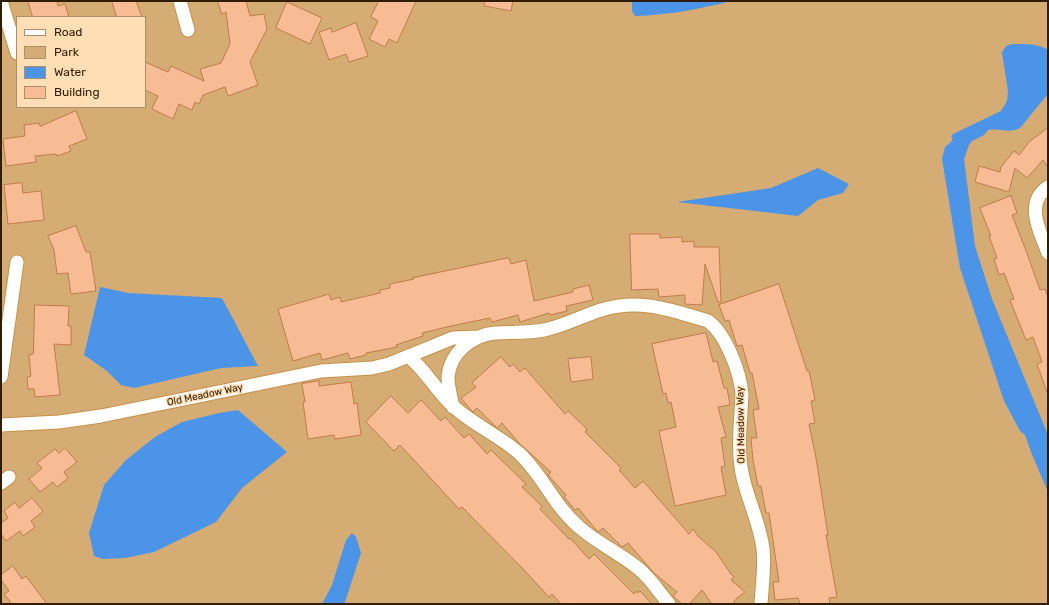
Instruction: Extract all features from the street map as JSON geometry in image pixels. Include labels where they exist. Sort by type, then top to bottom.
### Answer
[{"type":"street","points":[[1,1],[16,50]]},
{"type":"street","points":[[180,1],[188,30]]},
{"type":"street","points":[[1044,191],[1035,209],[1035,217],[1048,253]]},
{"type":"street","points":[[1,378],[17,262]]},
{"type":"street","name":"Old Meadow Way","points":[[453,407],[448,377],[452,360],[466,344],[479,337],[493,333],[542,330],[559,327],[601,310],[635,304],[657,306],[708,321],[715,326],[720,333],[736,366],[741,384],[740,454],[744,482],[760,532],[763,550],[761,604]]},
{"type":"street","name":"Old Meadow Way","points":[[1,425],[59,422],[101,416],[321,371],[372,368],[389,364],[453,338],[479,337]]},
{"type":"street","points":[[408,356],[418,364],[453,407],[520,454],[567,516],[580,528],[639,569],[651,581],[669,604]]},
{"type":"green space","points":[[1,1],[1048,1],[1048,604],[1,604]]},
{"type":"water","points":[[632,1],[732,1],[684,11],[635,16],[632,11]]},
{"type":"water","points":[[1008,45],[1035,45],[1048,50],[1048,94],[1020,128],[1012,131],[988,130],[984,135],[972,141],[964,159],[975,246],[992,299],[1048,435],[1048,492],[1025,435],[1020,431],[1004,401],[960,268],[942,159],[945,147],[951,142],[953,138],[951,137],[953,134],[1001,111],[1007,101],[1008,91],[1002,53]]},
{"type":"water","points":[[818,168],[849,184],[843,193],[818,200],[798,216],[677,202],[771,188]]},
{"type":"water","points":[[100,287],[128,293],[222,298],[258,366],[221,368],[134,388],[121,385],[107,371],[84,355]]},
{"type":"water","points":[[238,410],[287,452],[242,488],[216,522],[154,552],[125,558],[102,559],[94,556],[89,533],[104,485],[126,460],[155,437],[182,422]]},
{"type":"water","points":[[352,533],[356,537],[361,553],[345,602],[343,604],[322,604],[332,585],[346,540]]},
{"type":"building","points":[[28,1],[57,1],[58,6],[65,4],[69,16],[33,16]]},
{"type":"building","points":[[112,1],[136,1],[142,16],[117,16]]},
{"type":"building","points":[[218,1],[246,1],[250,16],[264,14],[267,29],[250,62],[258,85],[228,96],[225,87],[203,95],[199,104],[195,102],[192,110],[179,104],[173,119],[152,109],[158,96],[146,90],[146,62],[168,72],[171,66],[204,81],[200,69],[221,63],[230,44],[226,12],[222,14]]},
{"type":"building","points":[[379,1],[416,1],[397,43],[389,39],[385,47],[369,39],[378,21],[371,17]]},
{"type":"building","points":[[485,1],[513,1],[511,11],[485,6]]},
{"type":"building","points":[[287,2],[322,18],[310,44],[276,28]]},
{"type":"building","points":[[356,23],[368,56],[349,62],[346,54],[329,60],[319,32],[331,28],[332,32]]},
{"type":"building","points":[[76,111],[87,139],[69,146],[71,151],[57,156],[56,154],[35,156],[36,162],[6,166],[3,139],[25,136],[24,125],[39,123],[40,126]]},
{"type":"building","points":[[1048,128],[1048,167],[1043,160],[1027,178],[1015,168],[1009,192],[975,182],[979,166],[1000,172],[1001,167],[1014,151],[1019,155],[1029,142]]},
{"type":"building","points":[[22,183],[23,193],[41,191],[44,220],[8,224],[4,185]]},
{"type":"building","points":[[1011,196],[1017,213],[1012,215],[1040,290],[1045,289],[1048,297],[1047,392],[1037,364],[1042,362],[1033,337],[1026,340],[1010,300],[1014,299],[1004,273],[999,275],[994,259],[997,258],[989,236],[991,236],[980,208]]},
{"type":"building","points":[[76,226],[86,252],[90,252],[96,291],[71,294],[68,273],[57,274],[54,250],[48,236]]},
{"type":"building","points":[[630,234],[660,234],[660,238],[682,237],[682,242],[694,241],[694,247],[719,247],[721,302],[718,302],[705,264],[702,305],[685,304],[685,295],[659,297],[658,289],[632,290]]},
{"type":"building","points":[[509,258],[511,264],[526,260],[534,301],[573,292],[573,289],[589,285],[593,300],[566,306],[567,311],[550,315],[549,313],[520,322],[518,315],[492,322],[490,318],[422,333],[423,336],[396,345],[397,347],[366,353],[366,355],[350,359],[348,353],[322,360],[320,353],[293,361],[278,309],[329,294],[331,300],[340,297],[341,302],[380,293],[380,290],[390,288],[390,284]]},
{"type":"building","points":[[779,284],[807,371],[809,371],[815,400],[811,401],[815,423],[809,424],[816,458],[828,535],[826,535],[837,597],[829,598],[830,604],[800,604],[798,598],[775,600],[773,582],[779,582],[769,513],[766,513],[761,486],[758,486],[751,438],[757,438],[753,410],[759,409],[752,373],[750,373],[742,345],[737,346],[729,320],[725,321],[719,305]]},
{"type":"building","points":[[35,305],[69,306],[68,326],[71,326],[71,345],[54,344],[60,395],[35,397],[34,389],[28,389],[27,377],[31,376],[29,355],[33,354]]},
{"type":"building","points":[[706,333],[713,362],[717,361],[724,388],[727,388],[730,405],[718,407],[726,437],[721,438],[725,466],[721,467],[726,495],[675,506],[659,431],[676,427],[671,402],[668,403],[666,393],[663,394],[652,344]]},
{"type":"building","points":[[501,357],[510,367],[513,364],[520,372],[525,368],[565,414],[568,411],[587,429],[585,432],[621,468],[619,470],[635,488],[643,481],[689,534],[693,529],[698,536],[716,552],[734,577],[731,580],[745,592],[732,604],[712,604],[702,590],[689,604],[682,604],[673,596],[677,592],[654,573],[628,543],[622,547],[603,528],[598,532],[578,508],[575,510],[564,497],[566,495],[548,475],[551,472],[519,443],[502,423],[497,428],[477,408],[473,412],[461,398],[476,387],[472,383]]},
{"type":"building","points":[[591,357],[593,379],[571,382],[568,359]]},
{"type":"building","points":[[319,381],[319,386],[351,382],[354,404],[357,403],[361,435],[335,439],[334,435],[308,439],[302,384]]},
{"type":"building","points":[[391,396],[408,413],[421,400],[441,421],[445,417],[464,438],[469,434],[487,454],[491,450],[526,484],[522,487],[542,506],[540,509],[589,559],[594,554],[634,594],[637,591],[638,593],[640,591],[652,604],[561,604],[552,594],[549,597],[462,507],[459,509],[400,445],[394,451],[366,422]]},
{"type":"building","points":[[65,448],[77,462],[64,472],[68,478],[57,487],[53,482],[40,492],[29,479],[42,468],[37,463],[55,449],[59,453]]},
{"type":"building","points":[[32,498],[43,511],[31,521],[35,527],[23,536],[20,531],[6,541],[1,534],[1,523],[8,518],[4,511],[15,502],[19,508]]},
{"type":"building","points":[[13,566],[22,579],[26,576],[47,604],[12,604],[4,594],[9,591],[1,580],[1,575]]}]
